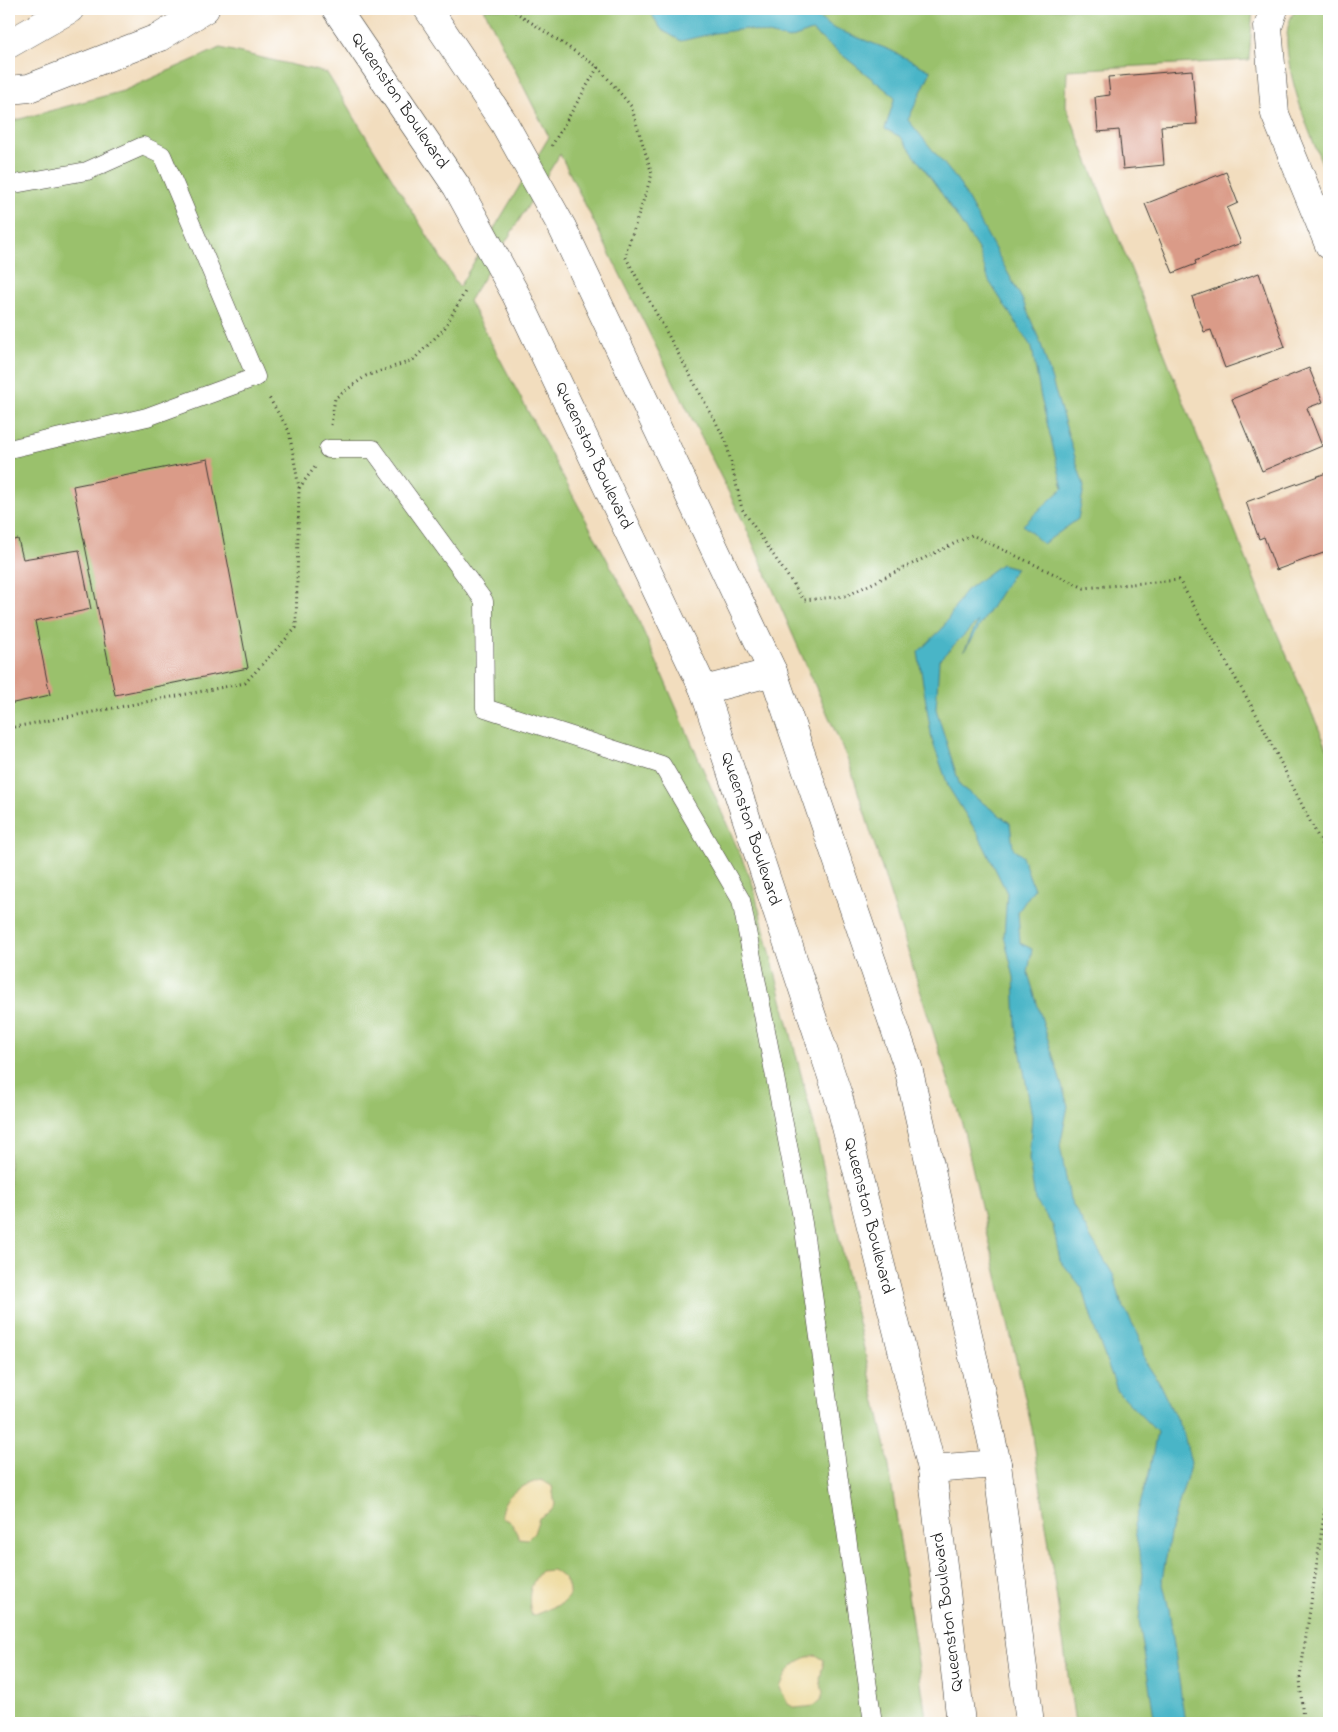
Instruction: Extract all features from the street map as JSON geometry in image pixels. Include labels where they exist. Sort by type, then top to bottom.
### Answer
[{"type":"main road","points":[[9,44],[70,9]]},
{"type":"main road","points":[[9,90],[28,88],[160,37],[205,9]]},
{"type":"main road","name":"Queenston Boulevard","points":[[336,9],[462,195],[516,295],[704,690],[838,1095],[932,1470],[960,1723]]},
{"type":"main road","points":[[428,9],[504,123],[562,226],[774,672],[908,1067],[997,1464],[1030,1723]]},
{"type":"main road","points":[[1274,9],[1268,27],[1275,114],[1329,245]]},
{"type":"main road","points":[[704,690],[774,672]]},
{"type":"main road","points":[[932,1470],[997,1464]]},
{"type":"lane","points":[[9,185],[87,171],[143,146],[162,155],[256,377],[146,417],[9,448]]},
{"type":"lane","points":[[328,449],[373,449],[484,601],[485,708],[662,765],[741,900],[803,1223],[872,1723]]},
{"type":"path","points":[[511,9],[598,67],[630,106],[652,174],[625,256],[726,441],[742,509],[804,600],[846,596],[972,535],[1084,588],[1179,580],[1259,720],[1329,859]]},
{"type":"path","points":[[551,148],[598,67]]},
{"type":"path","points":[[299,488],[328,449],[335,398],[366,376],[413,360],[444,330],[466,290]]},
{"type":"path","points":[[9,728],[246,683],[296,628],[299,488],[289,431],[256,377]]},
{"type":"path","points":[[1303,1723],[1300,1677],[1329,1481]]},
{"type":"green space","points":[[484,9],[1253,9],[1249,60],[1067,70],[1066,106],[1263,601],[1329,752],[1329,1723],[1075,1723],[1032,1429],[963,1127],[849,763],[743,521],[560,154],[469,301],[634,610],[752,882],[813,1121],[886,1447],[927,1723],[9,1723],[9,122],[123,91],[220,48],[327,73],[459,287],[549,137]]},
{"type":"green space","points":[[1297,9],[1329,9],[1329,180],[1296,93],[1290,67],[1287,43],[1289,23]]},
{"type":"sand","points":[[541,1480],[552,1486],[555,1505],[551,1511],[539,1518],[534,1533],[528,1539],[519,1538],[511,1522],[501,1517],[502,1509],[514,1492]]},
{"type":"sand","points":[[553,1570],[566,1581],[569,1588],[569,1597],[563,1603],[532,1616],[529,1598],[534,1581],[541,1571]]},
{"type":"sand","points":[[816,1655],[824,1660],[820,1679],[823,1693],[821,1700],[814,1706],[795,1708],[788,1704],[780,1688],[789,1670],[797,1662]]},
{"type":"water","points":[[648,9],[806,9],[833,28],[890,50],[931,71],[908,120],[958,181],[1022,299],[1041,344],[1084,487],[1078,519],[1043,544],[1023,525],[1063,488],[1041,398],[1032,348],[989,281],[978,249],[938,188],[901,137],[885,129],[895,97],[812,31],[789,39],[746,29],[715,33],[681,41],[662,30]]},
{"type":"water","points":[[1001,564],[1016,568],[964,651],[978,621],[939,660],[936,709],[960,786],[1010,823],[1013,848],[1022,856],[1034,889],[1018,912],[1020,943],[1032,949],[1028,973],[1068,1106],[1060,1146],[1070,1199],[1114,1276],[1121,1302],[1139,1336],[1145,1361],[1158,1381],[1184,1435],[1191,1463],[1171,1529],[1162,1580],[1169,1609],[1185,1723],[1155,1723],[1139,1620],[1143,1574],[1134,1525],[1149,1473],[1157,1432],[1118,1392],[1096,1333],[1083,1289],[1060,1260],[1053,1226],[1035,1200],[1029,1159],[1032,1116],[1016,1026],[1014,977],[1004,936],[1007,893],[979,836],[949,788],[932,740],[918,652],[942,629],[965,591]]},
{"type":"building","points":[[1192,70],[1197,124],[1161,126],[1164,165],[1123,169],[1119,130],[1098,132],[1095,97],[1110,95],[1108,77]]},
{"type":"building","points":[[1226,172],[1238,203],[1227,208],[1241,243],[1195,261],[1196,264],[1173,273],[1145,204]]},
{"type":"building","points":[[1259,273],[1285,347],[1225,368],[1211,330],[1204,332],[1192,297]]},
{"type":"building","points":[[1309,368],[1323,402],[1307,408],[1322,446],[1262,471],[1232,399]]},
{"type":"building","points":[[208,459],[248,668],[115,695],[73,486]]},
{"type":"building","points":[[1329,472],[1329,551],[1276,570],[1264,537],[1259,539],[1246,502]]},
{"type":"building","points":[[18,539],[23,559],[79,550],[91,609],[35,621],[50,695],[9,704],[9,541]]}]
